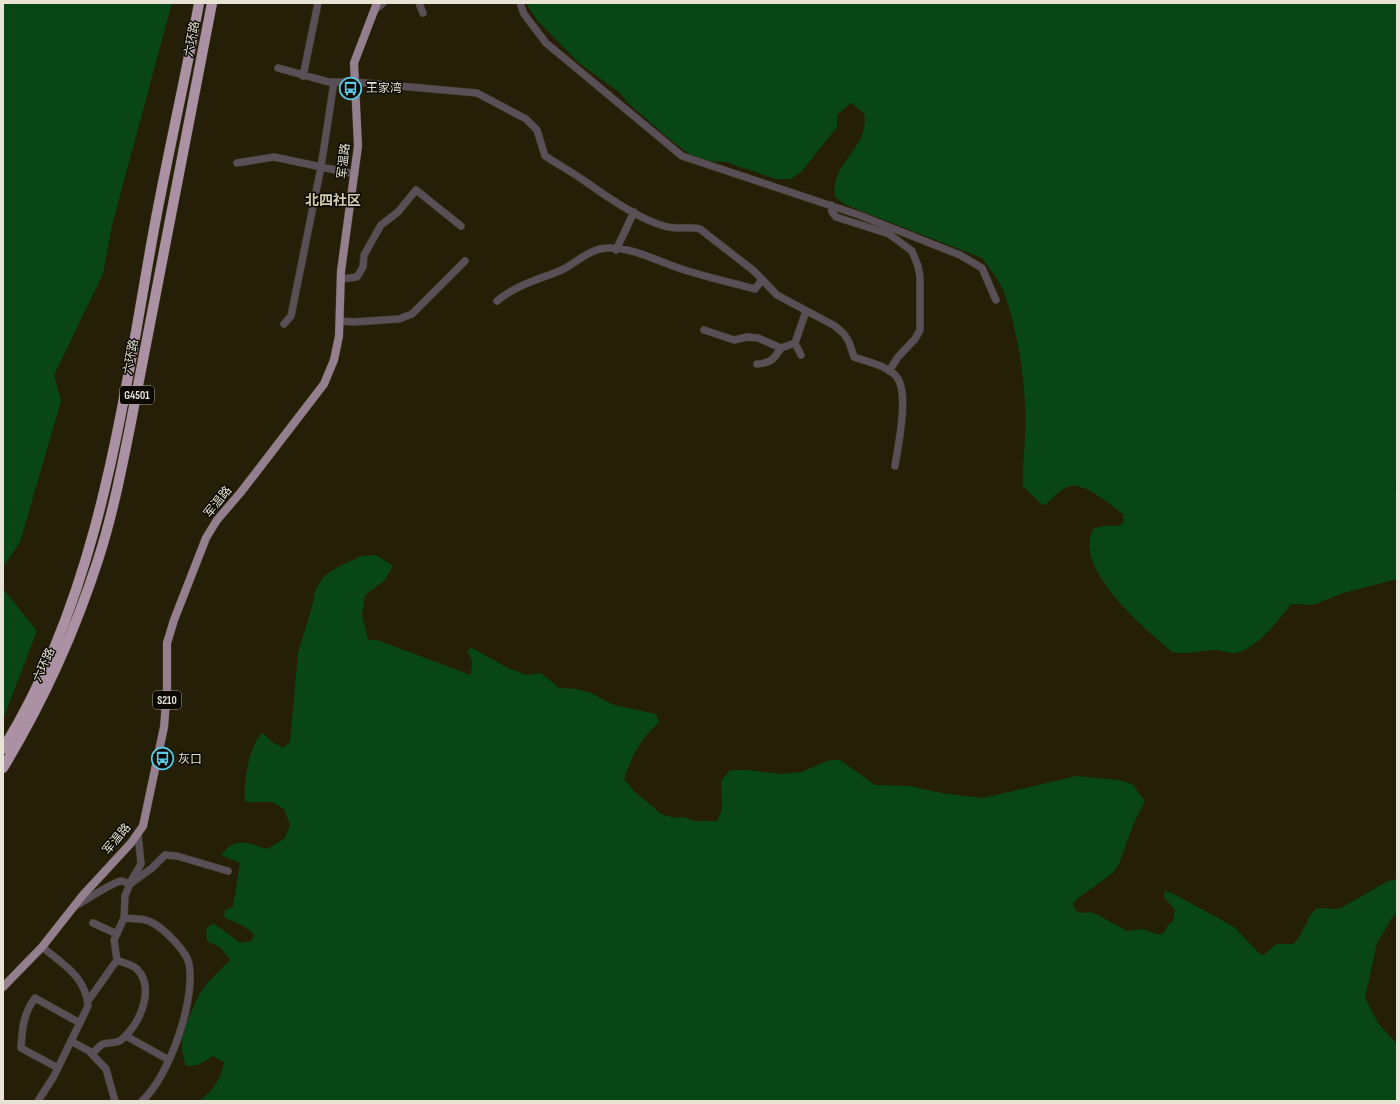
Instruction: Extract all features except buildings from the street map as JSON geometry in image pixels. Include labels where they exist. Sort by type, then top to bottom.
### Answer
[{"type":"highway","name":"六环路","points":[[3,749],[35,692],[75,596],[89,554],[120,425],[156,214],[200,3]]},
{"type":"highway","name":"六环路","points":[[3,768],[44,696],[63,656],[98,559],[119,482],[129,434],[212,3]]},
{"type":"main road","name":"军温路","points":[[3,987],[42,947],[77,905],[83,895],[138,834],[143,826],[164,727],[167,690],[166,643],[206,538],[217,520],[241,492],[326,380],[334,360],[339,336],[341,279],[358,146],[354,63],[376,7]]},
{"type":"street","points":[[303,76],[318,3]]},
{"type":"street","points":[[376,7],[383,3]]},
{"type":"street","points":[[419,3],[424,13]]},
{"type":"street","points":[[520,3],[524,14],[546,43],[682,156],[831,205],[960,255],[982,268],[996,300]]},
{"type":"street","points":[[278,68],[303,76],[334,82],[355,82],[478,93],[526,119],[537,130],[545,156],[588,183],[612,202],[662,226],[672,228],[691,226],[700,229],[749,267],[777,295],[844,334],[849,342],[854,357],[889,371],[896,376],[902,387],[901,422],[895,466]]},
{"type":"street","points":[[284,324],[291,316],[321,167],[334,82]]},
{"type":"street","points":[[237,163],[274,157],[355,174]]},
{"type":"street","points":[[341,279],[357,277],[363,267],[364,255],[381,225],[398,212],[416,190],[462,226]]},
{"type":"street","points":[[831,205],[832,212],[836,217],[889,234],[912,251],[918,266],[920,277],[920,330],[915,339],[898,357],[889,371]]},
{"type":"street","points":[[616,250],[634,212]]},
{"type":"street","points":[[497,301],[505,294],[539,278],[559,272],[582,256],[600,249],[651,256],[676,267],[755,289],[762,280]]},
{"type":"street","points":[[340,321],[353,322],[398,320],[412,314],[465,261]]},
{"type":"street","points":[[801,355],[795,343],[806,311]]},
{"type":"street","points":[[704,330],[734,340],[758,338],[781,348]]},
{"type":"street","points":[[757,364],[769,363],[774,360],[781,348],[795,343]]},
{"type":"street","points":[[88,1001],[117,960],[114,940],[124,918],[125,896],[141,864],[138,834]]},
{"type":"street","points":[[130,884],[152,868],[165,855],[177,856],[228,870]]},
{"type":"street","points":[[77,905],[103,891],[112,884],[122,881],[130,884]]},
{"type":"street","points":[[124,918],[150,921],[172,938],[189,963],[189,989],[184,1015],[169,1060],[161,1078],[142,1101]]},
{"type":"street","points":[[93,923],[117,934]]},
{"type":"street","points":[[38,1101],[58,1068],[88,1006],[87,994],[77,976],[42,947]]},
{"type":"street","points":[[92,1054],[102,1045],[119,1042],[130,1032],[142,1012],[145,1000],[145,985],[137,969],[117,960]]},
{"type":"street","points":[[58,1068],[22,1048],[22,1029],[28,1008],[34,998],[80,1023]]},
{"type":"street","points":[[126,1036],[169,1060]]},
{"type":"street","points":[[71,1041],[92,1054],[106,1069],[115,1101]]},
{"type":"green space","points":[[3,3],[172,3],[112,225],[103,274],[54,375],[61,401],[20,542],[3,567]]},
{"type":"green space","points":[[526,3],[1397,3],[1397,485],[1395,487],[1397,498],[1397,579],[1343,593],[1313,605],[1291,604],[1274,625],[1259,640],[1244,650],[1236,653],[1214,650],[1188,653],[1172,652],[1129,613],[1114,596],[1101,578],[1092,560],[1089,543],[1094,528],[1118,526],[1124,522],[1123,514],[1096,494],[1081,487],[1073,486],[1064,488],[1045,505],[1040,503],[1023,486],[1025,398],[1018,344],[1004,292],[982,258],[846,205],[835,197],[835,184],[838,174],[862,136],[865,125],[864,113],[851,103],[837,115],[837,127],[802,171],[791,179],[776,179],[726,162],[708,161],[689,154],[629,104],[619,92],[579,63],[537,20]]},
{"type":"green space","points":[[376,555],[393,566],[384,581],[365,595],[362,615],[368,640],[377,640],[471,675],[472,661],[467,650],[472,648],[508,668],[527,675],[541,673],[559,688],[577,689],[591,693],[614,705],[656,714],[659,722],[642,741],[630,763],[624,779],[635,792],[661,814],[675,818],[685,817],[693,821],[717,821],[722,810],[721,781],[730,770],[748,770],[782,774],[801,772],[830,760],[840,760],[875,785],[910,786],[941,793],[983,798],[1076,776],[1119,780],[1132,784],[1145,801],[1133,825],[1119,864],[1113,873],[1078,898],[1073,904],[1076,911],[1082,913],[1090,912],[1098,915],[1127,931],[1143,929],[1157,934],[1163,934],[1168,925],[1173,921],[1175,910],[1164,897],[1165,891],[1174,894],[1234,927],[1260,954],[1264,955],[1276,944],[1293,944],[1300,936],[1313,912],[1317,908],[1339,909],[1388,881],[1397,879],[1397,910],[1377,943],[1365,998],[1378,1023],[1397,1044],[1397,1101],[200,1101],[216,1084],[224,1062],[213,1056],[198,1065],[186,1066],[182,1051],[183,1034],[190,1015],[201,993],[209,982],[230,960],[221,948],[207,941],[206,929],[213,923],[241,943],[251,941],[254,934],[245,927],[224,917],[225,910],[233,907],[240,863],[221,855],[232,845],[237,843],[247,843],[267,849],[285,838],[290,825],[284,809],[272,802],[245,802],[246,775],[251,755],[258,738],[263,733],[272,742],[283,748],[290,742],[298,653],[313,603],[315,591],[324,576],[336,568],[361,556]]},
{"type":"green space","points":[[3,589],[37,631],[3,719]]},
{"type":"place","name":"王家湾","points":[[351,88]]},
{"type":"place","name":"灰口","points":[[162,759]]},
{"type":"district","name":"北四社区","points":[[333,200]]}]
